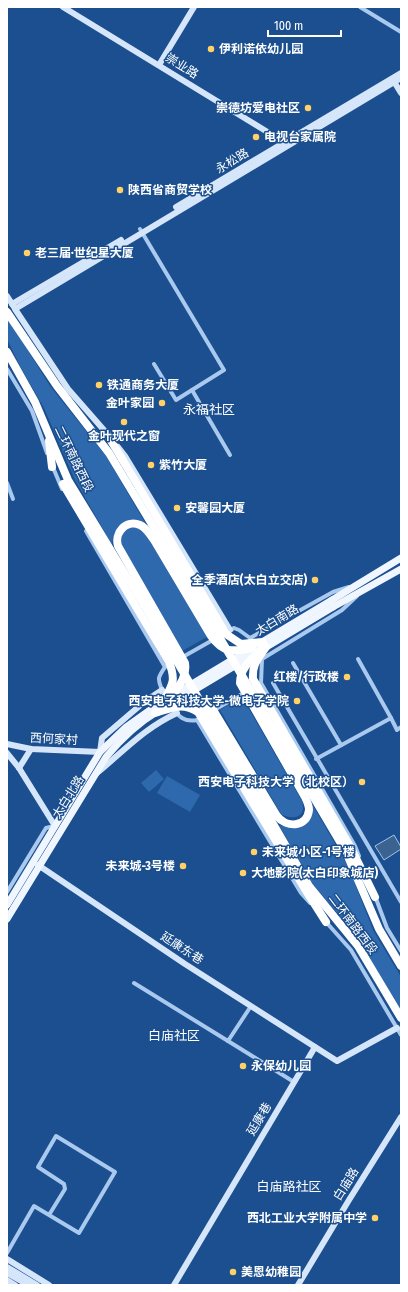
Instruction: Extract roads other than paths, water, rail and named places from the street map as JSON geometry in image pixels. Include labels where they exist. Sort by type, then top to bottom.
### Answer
[{"type":"highway","points":[[11,309],[31,349],[57,386],[109,453],[167,548],[302,778],[349,850]]},
{"type":"highway","name":"二环南路西段","points":[[7,352],[35,402],[47,431]]},
{"type":"highway","points":[[47,431],[52,467]]},
{"type":"highway","points":[[47,431],[66,482],[169,662],[174,676],[170,701]]},
{"type":"highway","points":[[107,434],[226,634],[241,644],[263,646]]},
{"type":"highway","name":"二环南路西段","points":[[66,482],[125,574],[261,803]]},
{"type":"highway","points":[[170,701],[184,677],[186,671],[185,663],[122,555],[116,540],[119,531],[124,526],[131,524],[141,526],[146,529],[215,643],[220,648],[229,650],[252,648]]},
{"type":"highway","points":[[154,540],[167,548]]},
{"type":"highway","points":[[166,561],[167,548]]},
{"type":"highway","points":[[122,555],[125,574],[140,585]]},
{"type":"highway","points":[[170,701],[196,698],[202,700],[212,708],[281,821],[292,825],[301,823],[305,819],[309,808],[302,791],[240,683],[240,674],[263,646]]},
{"type":"highway","points":[[263,646],[254,664],[252,671],[253,679],[349,850]]},
{"type":"highway","points":[[155,713],[178,706],[184,706],[198,712],[307,887]]},
{"type":"highway","points":[[290,771],[302,778]]},
{"type":"highway","points":[[302,778],[302,791]]},
{"type":"highway","points":[[258,784],[261,803],[326,922]]},
{"type":"highway","points":[[261,803],[274,811]]},
{"type":"highway","name":"二环南路西段","points":[[349,850],[371,898],[379,929],[401,966]]},
{"type":"highway","name":"二环南路西段","points":[[307,887],[358,946],[401,1018]]},
{"type":"main road","name":"太白南路","points":[[170,701],[332,604],[357,584],[401,558]]},
{"type":"main road","name":"太白南路","points":[[332,604],[361,592],[401,568]]},
{"type":"main road","name":"太白南路","points":[[170,701],[252,648],[263,646]]},
{"type":"main road","name":"太白北路","points":[[7,918],[38,865],[106,757],[120,741],[137,726],[170,701]]},
{"type":"main road","name":"太白北路","points":[[7,905],[100,752],[126,727],[170,701]]},
{"type":"street","name":"崇业路","points":[[63,7],[286,143]]},
{"type":"street","points":[[159,65],[194,7]]},
{"type":"street","points":[[360,7],[401,32]]},
{"type":"street","points":[[398,79],[401,93]]},
{"type":"street","name":"永松路","points":[[11,309],[286,143],[398,79]]},
{"type":"street","points":[[141,230],[224,370],[176,400],[154,364]]},
{"type":"street","points":[[7,296],[11,309],[68,389],[125,456],[230,630]]},
{"type":"street","points":[[7,370],[32,411],[58,482],[165,667]]},
{"type":"street","points":[[192,390],[230,455]]},
{"type":"street","points":[[7,483],[13,499]]},
{"type":"street","points":[[250,638],[333,592],[357,584]]},
{"type":"street","points":[[262,659],[342,610],[361,592]]},
{"type":"street","points":[[261,683],[198,720],[191,721],[182,718],[177,713],[162,690],[159,678],[165,667],[234,628],[250,638],[262,659],[261,683],[355,846],[371,898],[401,951]]},
{"type":"street","points":[[358,659],[398,730],[401,727]]},
{"type":"street","points":[[293,663],[341,745]]},
{"type":"street","points":[[273,684],[401,902]]},
{"type":"street","points":[[100,752],[102,738],[144,702],[162,690]]},
{"type":"street","points":[[93,776],[142,733],[177,713]]},
{"type":"street","points":[[316,759],[391,718]]},
{"type":"street","points":[[198,720],[302,893],[351,950],[401,1035]]},
{"type":"street","name":"西何家村","points":[[7,744],[31,749],[100,752]]},
{"type":"street","points":[[19,768],[31,749]]},
{"type":"street","points":[[7,753],[19,768],[55,826],[46,828],[7,892]]},
{"type":"street","name":"延康东巷","points":[[38,865],[314,1047]]},
{"type":"street","points":[[134,983],[294,1082]]},
{"type":"street","points":[[228,1041],[251,1006]]},
{"type":"street","points":[[314,1047],[337,1061],[397,1028]]},
{"type":"street","name":"延康巷","points":[[174,1285],[314,1047]]},
{"type":"street","name":"白庙路","points":[[298,1285],[401,1116]]},
{"type":"street","points":[[7,1253],[34,1206],[49,1215],[79,1233],[115,1172],[56,1136],[38,1167],[64,1184],[65,1189],[49,1215]]},
{"type":"street","points":[[7,1259],[50,1285]]},
{"type":"street","points":[[7,1267],[37,1285]]},
{"type":"street","points":[[7,1272],[28,1285]]},
{"type":"street","points":[[7,1280],[16,1285]]},
{"type":"place","name":"伊利诺依幼儿园","points":[[211,49]]},
{"type":"place","name":"崇德坊爱电社区","points":[[308,108]]},
{"type":"place","name":"电视台家属院","points":[[256,137]]},
{"type":"place","name":"陕西省商贸学校","points":[[120,190]]},
{"type":"place","name":"老三届·世纪星大厦","points":[[27,253]]},
{"type":"place","name":"铁通商务大厦","points":[[99,385]]},
{"type":"place","name":"金叶家园","points":[[162,403]]},
{"type":"place","name":"金叶现代之窗","points":[[124,422]]},
{"type":"place","name":"紫竹大厦","points":[[151,465]]},
{"type":"place","name":"安馨园大厦","points":[[177,508]]},
{"type":"place","name":"全季酒店(太白立交店)","points":[[315,580]]},
{"type":"place","name":"红楼/行政楼","points":[[347,677]]},
{"type":"place","name":"西安电子科技大学-微电子学院","points":[[297,701]]},
{"type":"place","name":"西安电子科技大学（北校区）","points":[[362,782]]},
{"type":"place","name":"未来城小区-1号楼","points":[[254,852]]},
{"type":"place","name":"未来城-3号楼","points":[[183,866]]},
{"type":"place","name":"大地影院(太白印象城店)","points":[[243,873]]},
{"type":"place","name":"永保幼儿园","points":[[243,1066]]},
{"type":"place","name":"西北工业大学附属中学","points":[[375,1218]]},
{"type":"place","name":"美恩幼稚园","points":[[233,1272]]},
{"type":"district","name":"永福社区","points":[[209,409]]},
{"type":"district","name":"白庙社区","points":[[174,1035]]},
{"type":"district","name":"白庙路社区","points":[[289,1186]]}]
